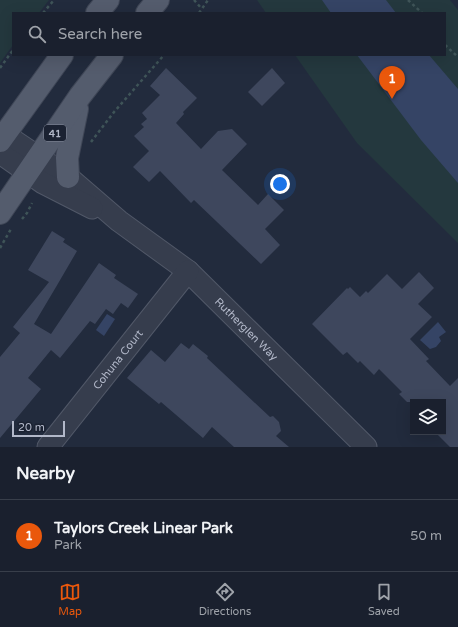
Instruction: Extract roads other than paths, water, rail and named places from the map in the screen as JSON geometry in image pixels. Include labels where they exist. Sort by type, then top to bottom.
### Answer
[{"type":"main road","points":[[98,12],[108,0]]},
{"type":"main road","points":[[148,12],[158,0]]},
{"type":"main road","points":[[1,143],[61,56]]},
{"type":"main road","name":"41","points":[[0,213],[32,164],[80,96],[111,56]]},
{"type":"main road","points":[[68,177],[68,147],[80,96]]},
{"type":"street","name":"Rutherglen Way","points":[[1,143],[32,164],[68,177],[119,221],[188,271],[366,447]]},
{"type":"street","name":"Rutherglen Way","points":[[32,164],[43,183],[119,221]]},
{"type":"street","name":"Cohuna Court","points":[[48,447],[188,271]]},
{"type":"water","points":[[322,0],[386,0],[395,12],[330,12]]},
{"type":"water","points":[[358,56],[430,56],[458,89],[458,183],[421,140]]},
{"type":"water","points":[[107,314],[115,319],[104,336],[96,330]]},
{"type":"water","points":[[438,322],[446,332],[439,337],[441,341],[436,347],[430,349],[420,340]]},
{"type":"place","name":"Taylors Creek Linear Park","points":[[392,99]]}]
